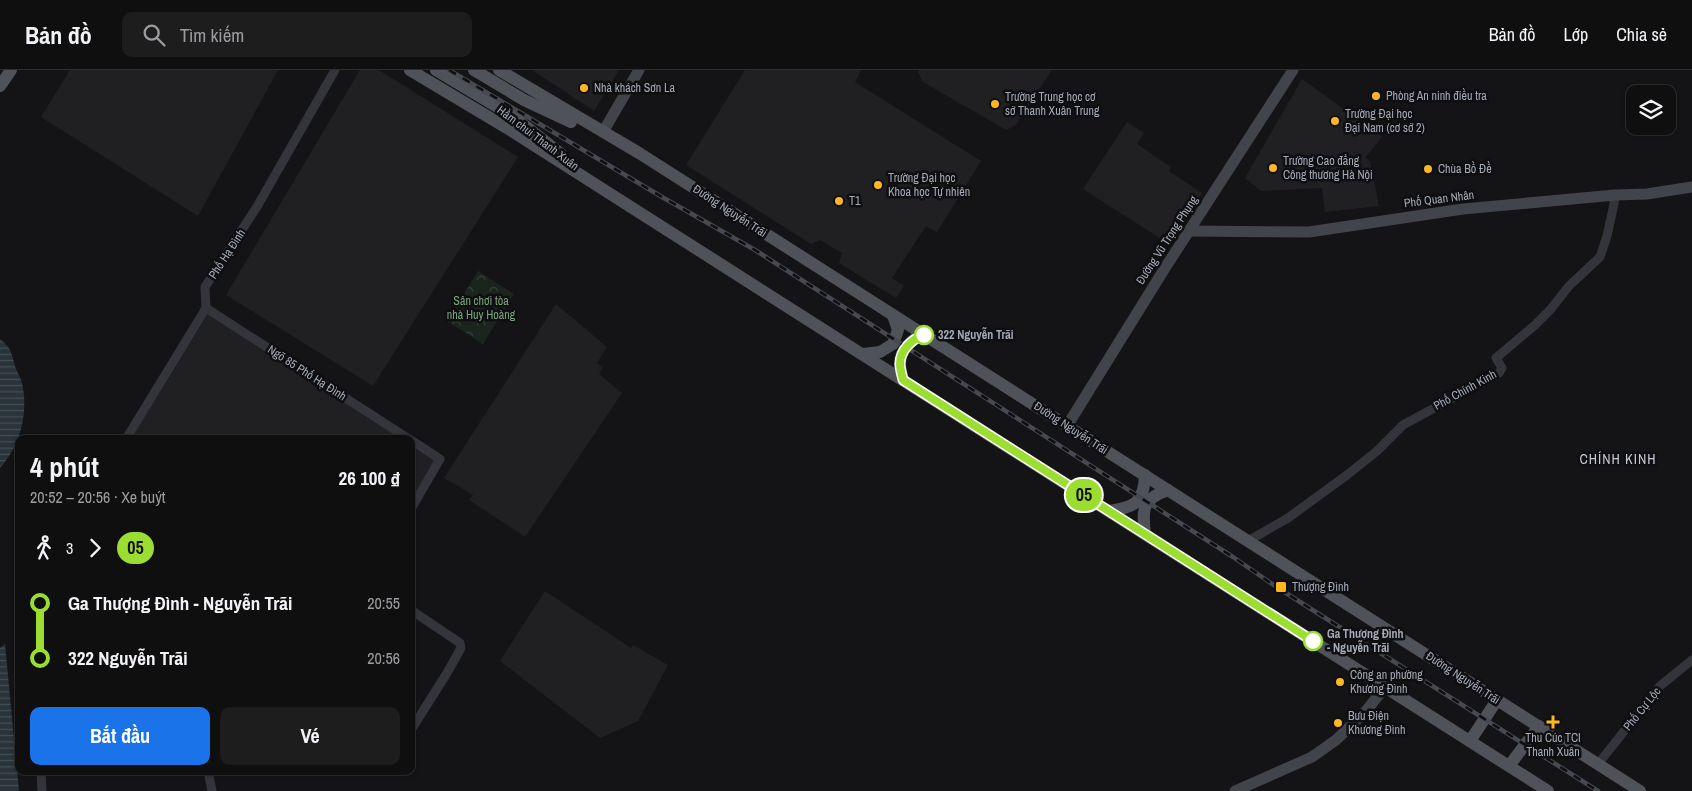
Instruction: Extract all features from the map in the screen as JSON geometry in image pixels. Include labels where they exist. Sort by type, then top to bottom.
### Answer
[{"type":"main road","points":[[0,86],[11,70]]},
{"type":"main road","points":[[410,70],[507,128],[1548,791]]},
{"type":"main road","name":"Hầm chui Thanh Xuân","points":[[436,70],[514,117],[612,195]]},
{"type":"main road","name":"Hầm chui Thanh Xuân","points":[[474,70],[524,100],[639,153]]},
{"type":"main road","name":"Đường Nguyễn Trãi","points":[[499,70],[639,153],[1640,791]]},
{"type":"main road","points":[[863,354],[880,352],[893,344],[898,330],[893,315]]},
{"type":"main road","points":[[903,380],[900,363],[903,353],[911,341],[924,335]]},
{"type":"main road","points":[[1109,511],[1126,508],[1135,504],[1144,492],[1145,475]]},
{"type":"main road","points":[[1145,534],[1144,511],[1151,497],[1168,490]]},
{"type":"main road","points":[[1470,741],[1497,700]]},
{"type":"main road","points":[[1509,766],[1539,726]]},
{"type":"street","name":"Phố Hạ Đình","points":[[128,435],[206,308],[205,287],[258,205],[335,70]]},
{"type":"street","points":[[603,132],[639,70]]},
{"type":"street","name":"Đường Vũ Trọng Phụng","points":[[1067,426],[1189,231],[1293,70]]},
{"type":"street","name":"Phố Quan Nhân","points":[[1189,231],[1309,232],[1463,209],[1615,195],[1647,194],[1692,187]]},
{"type":"street","name":"Phố Chính Kinh","points":[[1248,541],[1288,518],[1347,475],[1377,451],[1403,425],[1498,374],[1502,368],[1496,358],[1550,310],[1569,286],[1600,257],[1607,236],[1615,195]]},
{"type":"street","name":"Ngõ 85 Phố Hạ Đình","points":[[206,308],[402,435]]},
{"type":"street","name":"Ngõ 85 Phố Hạ Đình","points":[[415,443],[440,459],[415,502]]},
{"type":"street","points":[[415,615],[460,644],[461,648],[447,674],[415,724]]},
{"type":"street","name":"Phố Cự Lộc","points":[[1598,764],[1660,686],[1692,660]]},
{"type":"street","points":[[1235,791],[1312,757],[1336,740],[1366,711],[1385,687]]},
{"type":"street","points":[[41,775],[42,791]]},
{"type":"street","points":[[209,775],[212,791]]},
{"type":"shaded area","points":[[70,70],[278,70],[198,216],[41,117]]},
{"type":"shaded area","points":[[360,70],[379,70],[518,157],[373,386],[226,295]]},
{"type":"shaded area","name":"Nhà khách Sơn La","points":[[532,70],[619,70],[594,111]]},
{"type":"shaded area","name":"Trường Đại học Khoa học Tự nhiên","points":[[745,70],[861,70],[855,82],[981,161],[937,232],[926,226],[892,278],[904,286],[896,298],[839,263],[842,253],[820,240],[811,244],[686,165]]},
{"type":"shaded area","name":"Trường Trung học cơ sở Thanh Xuân Trung","points":[[919,70],[1052,70],[1015,126],[1006,130],[923,82],[918,72]]},
{"type":"shaded area","points":[[1302,79],[1382,137],[1365,158],[1370,161],[1379,206],[1325,212],[1322,188],[1261,191],[1245,178]]},
{"type":"shaded area","points":[[1127,122],[1144,133],[1137,144],[1171,167],[1169,171],[1202,193],[1169,244],[1083,189]]},
{"type":"shaded area","points":[[556,304],[607,347],[597,363],[603,367],[599,374],[622,393],[525,537],[469,500],[473,495],[444,478]]},
{"type":"shaded area","points":[[208,314],[400,435],[133,435]]},
{"type":"shaded area","points":[[0,339],[11,352],[22,383],[24,406],[19,435],[15,435],[15,446],[0,468]]},
{"type":"shaded area","points":[[415,445],[438,459],[415,496]]},
{"type":"shaded area","points":[[545,591],[631,648],[633,645],[668,665],[638,721],[600,738],[500,661]]},
{"type":"shaded area","points":[[5,644],[15,749],[15,775],[17,775],[19,791],[0,791],[0,648]]},
{"type":"green space","name":"Sân chơi tòa nhà Huy Hoàng","points":[[478,271],[514,294],[483,344],[447,321]]},
{"type":"railway","points":[[449,70],[755,250],[1233,557],[1278,588],[1598,791]]},
{"type":"bus line","name":"05","points":[[924,335],[916,337],[911,341],[903,353],[900,363],[903,380],[1313,641]]},
{"type":"place","name":"Nhà khách Sơn La","points":[[584,88]]},
{"type":"place","name":"Phòng An ninh điều tra","points":[[1376,96]]},
{"type":"place","name":"Trường Trung học cơ sở Thanh Xuân Trung","points":[[995,104]]},
{"type":"place","name":"Trường Đại học Đại Nam (cơ sở 2)","points":[[1335,121]]},
{"type":"place","name":"Trường Cao đẳng Công thương Hà Nội","points":[[1273,168]]},
{"type":"place","name":"Chùa Bồ Đề","points":[[1428,169]]},
{"type":"place","name":"Trường Đại học Khoa học Tự nhiên","points":[[878,185]]},
{"type":"place","name":"T1","points":[[839,201]]},
{"type":"place","name":"322 Nguyễn Trãi","points":[[924,335]]},
{"type":"place","name":"Thượng Đình","points":[[1281,587]]},
{"type":"place","name":"Ga Thượng Đình - Nguyễn Trãi","points":[[1313,641]]},
{"type":"place","name":"Công an phường Khương Đình","points":[[1340,682]]},
{"type":"place","name":"Thu Cúc TCI Thanh Xuân","points":[[1553,722]]},
{"type":"place","name":"Bưu Điện Khương Đình","points":[[1338,723]]},
{"type":"district","name":"CHÍNH KINH","points":[[1618,459]]}]
